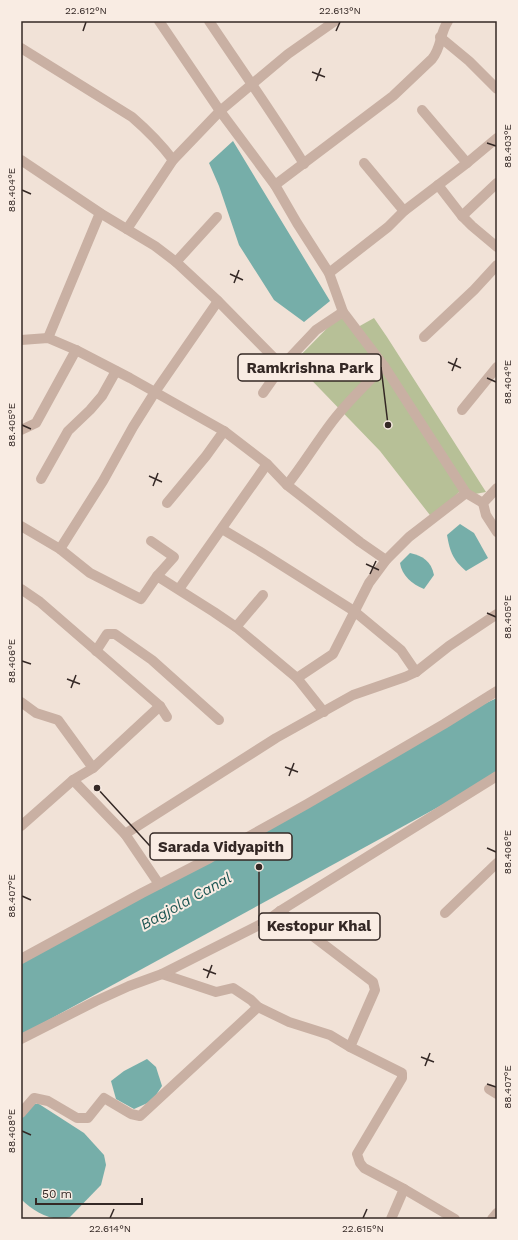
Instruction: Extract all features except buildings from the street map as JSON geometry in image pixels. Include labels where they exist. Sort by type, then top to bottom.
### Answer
[{"type":"street","points":[[159,21],[220,110],[275,185],[329,273],[343,312],[384,366],[466,493],[483,503],[486,515],[497,532]]},
{"type":"street","points":[[209,21],[251,84],[276,118],[304,164]]},
{"type":"street","points":[[127,229],[173,160],[220,110],[288,54],[335,21]]},
{"type":"street","points":[[275,185],[393,96],[436,54],[439,47],[440,37],[448,21]]},
{"type":"street","points":[[440,37],[469,61],[497,89]]},
{"type":"street","points":[[21,48],[132,117],[151,134],[173,160]]},
{"type":"street","points":[[422,110],[467,163]]},
{"type":"street","points":[[329,273],[388,227],[404,211],[497,138]]},
{"type":"street","points":[[21,160],[100,213],[155,246],[176,262],[218,301],[282,366]]},
{"type":"street","points":[[364,163],[404,211]]},
{"type":"street","points":[[462,216],[497,183]]},
{"type":"street","points":[[438,185],[462,216],[497,247]]},
{"type":"street","points":[[48,338],[100,213]]},
{"type":"street","points":[[176,262],[217,217]]},
{"type":"street","points":[[424,337],[474,290],[497,265]]},
{"type":"street","points":[[60,549],[103,481],[133,427],[155,392],[218,301]]},
{"type":"street","points":[[263,393],[282,366],[316,330],[343,312]]},
{"type":"street","points":[[21,340],[48,338],[76,350],[224,431],[267,464],[287,484],[360,542],[386,560]]},
{"type":"street","points":[[21,430],[36,423],[76,350]]},
{"type":"street","points":[[287,484],[299,470],[331,423],[346,405],[384,366]]},
{"type":"street","points":[[462,410],[497,366]]},
{"type":"street","points":[[41,479],[68,431],[102,396],[116,371]]},
{"type":"street","points":[[168,503],[224,431]]},
{"type":"street","points":[[179,589],[222,529],[238,503],[267,464]]},
{"type":"street","points":[[483,503],[497,488]]},
{"type":"street","points":[[297,678],[333,654],[369,583],[386,560],[409,537],[466,493]]},
{"type":"street","points":[[21,526],[60,549],[90,573],[141,599],[157,576],[174,558],[151,541]]},
{"type":"street","points":[[222,529],[354,611],[401,650],[416,672]]},
{"type":"street","points":[[157,576],[236,627],[297,678],[324,712]]},
{"type":"street","points":[[21,589],[40,602],[160,706],[167,717]]},
{"type":"street","points":[[236,627],[263,596]]},
{"type":"street","points":[[125,834],[276,738],[354,695],[416,672],[449,646],[497,614]]},
{"type":"street","points":[[96,651],[107,634],[115,634],[152,660],[219,720]]},
{"type":"street","points":[[21,959],[210,858],[307,804],[444,724],[497,691]]},
{"type":"street","points":[[21,702],[36,713],[58,720],[93,768]]},
{"type":"street","points":[[21,826],[73,780],[93,768],[160,706]]},
{"type":"street","points":[[21,1039],[116,992],[162,974],[265,922],[280,911],[497,776]]},
{"type":"street","points":[[73,780],[125,834],[159,884]]},
{"type":"street","points":[[445,913],[497,863]]},
{"type":"street","points":[[280,911],[373,982],[374,990],[350,1047]]},
{"type":"street","points":[[162,974],[216,992],[233,988],[251,1000],[258,1007],[289,1022],[330,1034],[350,1047],[402,1073],[402,1078],[357,1154],[360,1163],[364,1168],[404,1189],[455,1219]]},
{"type":"street","points":[[21,1113],[34,1098],[48,1101],[77,1118],[88,1118],[104,1098],[131,1114],[140,1116],[258,1007]]},
{"type":"street","points":[[391,1219],[404,1189]]},
{"type":"street","points":[[492,1219],[497,1213]]},
{"type":"green space","points":[[343,312],[358,327],[374,318],[486,492],[475,494],[460,491],[433,519],[380,451],[294,362]]},
{"type":"water","points":[[233,141],[330,301],[304,322],[274,300],[239,245],[219,186],[209,163]]},
{"type":"water","points":[[460,524],[474,533],[488,558],[466,571],[453,555],[449,546],[447,535]]},
{"type":"water","points":[[410,553],[426,560],[433,570],[434,575],[424,589],[415,585],[408,579],[401,568],[400,563]]},
{"type":"water","name":"Bagjola Canal","points":[[497,698],[497,775],[21,1035],[21,958]]},
{"type":"water","points":[[147,1059],[156,1067],[162,1086],[152,1101],[134,1109],[116,1099],[111,1081],[124,1071]]},
{"type":"water","points":[[28,1104],[39,1104],[84,1133],[104,1155],[106,1165],[101,1185],[70,1217],[56,1218],[43,1215],[31,1208],[21,1199],[21,1112]]},
{"type":"place","name":"Ramkrishna Park","points":[[388,425]]},
{"type":"place","name":"Sarada Vidyapith","points":[[97,788]]},
{"type":"place","name":"Kestopur Khal","points":[[259,867]]}]
